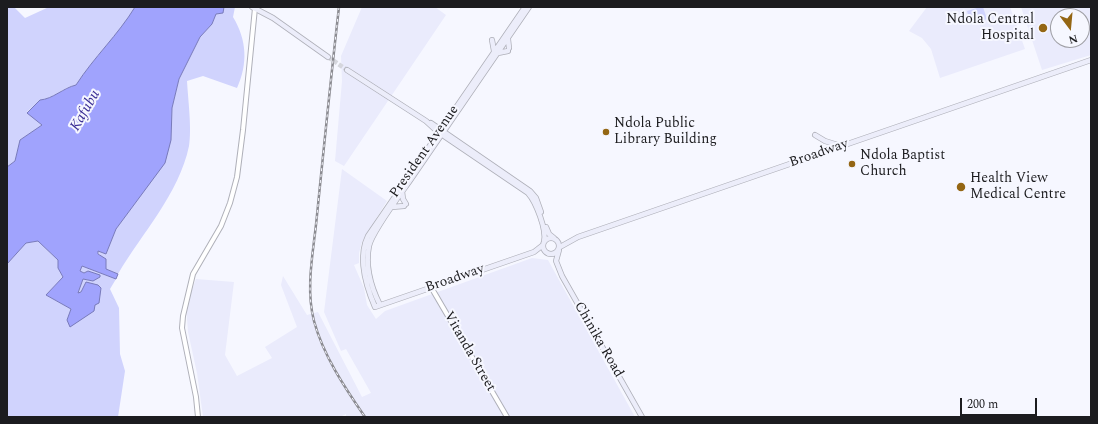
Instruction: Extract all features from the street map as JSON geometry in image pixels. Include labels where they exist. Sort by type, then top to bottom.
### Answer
[{"type":"main road","name":"President Avenue","points":[[382,219],[526,7]]},
{"type":"main road","name":"President Avenue","points":[[506,38],[530,7]]},
{"type":"main road","points":[[254,8],[273,18],[328,57]]},
{"type":"main road","points":[[506,38],[508,50],[496,53],[494,40],[506,38]]},
{"type":"main road","name":"Broadway","points":[[570,240],[1091,60]]},
{"type":"main road","points":[[347,70],[426,121],[441,132],[450,137],[533,193],[548,231],[555,239],[559,249],[556,261],[547,253],[544,243],[545,232],[530,195],[450,137],[447,123],[432,125]]},
{"type":"main road","points":[[432,125],[435,140],[450,137]]},
{"type":"main road","points":[[815,135],[831,143],[842,146]]},
{"type":"main road","name":"President Avenue","points":[[377,306],[366,283],[366,240],[392,207],[435,140]]},
{"type":"main road","points":[[392,207],[405,205],[402,191]]},
{"type":"main road","points":[[534,252],[548,238],[570,240]]},
{"type":"main road","points":[[534,252],[556,254],[559,249],[570,240]]},
{"type":"main road","name":"Broadway","points":[[377,306],[534,252]]},
{"type":"main road","name":"Chinika Road","points":[[556,261],[566,284],[642,417]]},
{"type":"street","points":[[198,417],[196,397],[182,328],[183,316],[194,274],[221,226],[230,203],[237,177],[243,130],[254,8]]},
{"type":"street","name":"Vitanda Street","points":[[431,287],[507,417]]},
{"type":"shaded area","points":[[7,7],[14,7],[25,18],[49,7],[135,7],[76,85],[71,86],[49,98],[40,100],[27,112],[42,125],[20,140],[15,161],[7,167]]},
{"type":"shaded area","points":[[224,7],[235,7],[233,17],[238,26],[243,43],[243,70],[237,88],[203,76],[187,81],[190,139],[184,164],[159,213],[118,274],[106,269],[98,251],[106,254],[116,229],[143,192],[171,140],[172,108],[179,79],[200,37],[212,24],[216,14],[223,13]]},
{"type":"shaded area","points":[[362,7],[435,7],[446,15],[344,166],[335,161],[342,81],[341,56]]},
{"type":"shaded area","points":[[927,7],[1010,7],[1025,49],[940,78],[931,49],[922,38],[909,31]]},
{"type":"shaded area","points":[[983,7],[987,19],[971,24],[967,11]]},
{"type":"shaded area","name":"Ndola Central Hospital","points":[[1021,7],[1091,7],[1091,55],[1042,70]]},
{"type":"shaded area","points":[[342,169],[387,201],[362,242],[359,253],[359,263],[354,265],[364,288],[367,305],[376,319],[385,311],[532,258],[548,260],[635,417],[346,417],[346,414],[340,417],[203,417],[197,373],[188,332],[186,306],[196,279],[234,282],[225,355],[237,376],[272,358],[265,347],[297,327],[281,285],[283,276],[307,315],[318,312],[362,397],[371,393],[346,349],[341,351],[324,312]]},
{"type":"shaded area","points":[[38,241],[58,260],[58,268],[63,277],[46,295],[71,309],[67,320],[89,309],[99,296],[101,289],[86,283],[81,292],[78,293],[83,279],[93,281],[88,271],[84,273],[80,271],[82,266],[116,279],[110,289],[119,308],[120,354],[125,371],[118,417],[7,417],[7,264],[26,243]]},
{"type":"water","name":"Kafubu","points":[[135,7],[224,7],[223,13],[216,14],[212,24],[200,37],[179,79],[172,108],[171,140],[165,163],[116,229],[106,254],[98,251],[98,254],[106,259],[106,269],[118,274],[116,279],[82,266],[80,271],[84,273],[88,271],[100,275],[100,277],[93,281],[83,279],[78,293],[81,292],[86,282],[98,285],[101,288],[99,303],[95,305],[94,311],[70,327],[67,320],[71,309],[46,295],[63,277],[58,268],[58,260],[38,241],[26,243],[7,264],[7,167],[15,161],[20,140],[42,125],[27,113],[40,100],[49,98],[67,88],[76,85]]},
{"type":"tunnel","points":[[328,57],[347,70]]},
{"type":"railway","points":[[339,7],[311,268],[310,295],[314,321],[323,346],[342,383],[365,417]]},
{"type":"place","name":"Ndola Central Hospital","points":[[1043,28]]},
{"type":"place","name":"Ndola Public Library Building","points":[[606,132]]},
{"type":"place","name":"Ndola Baptist Church","points":[[852,164]]},
{"type":"place","name":"Health View Medical Centre","points":[[961,187]]}]
